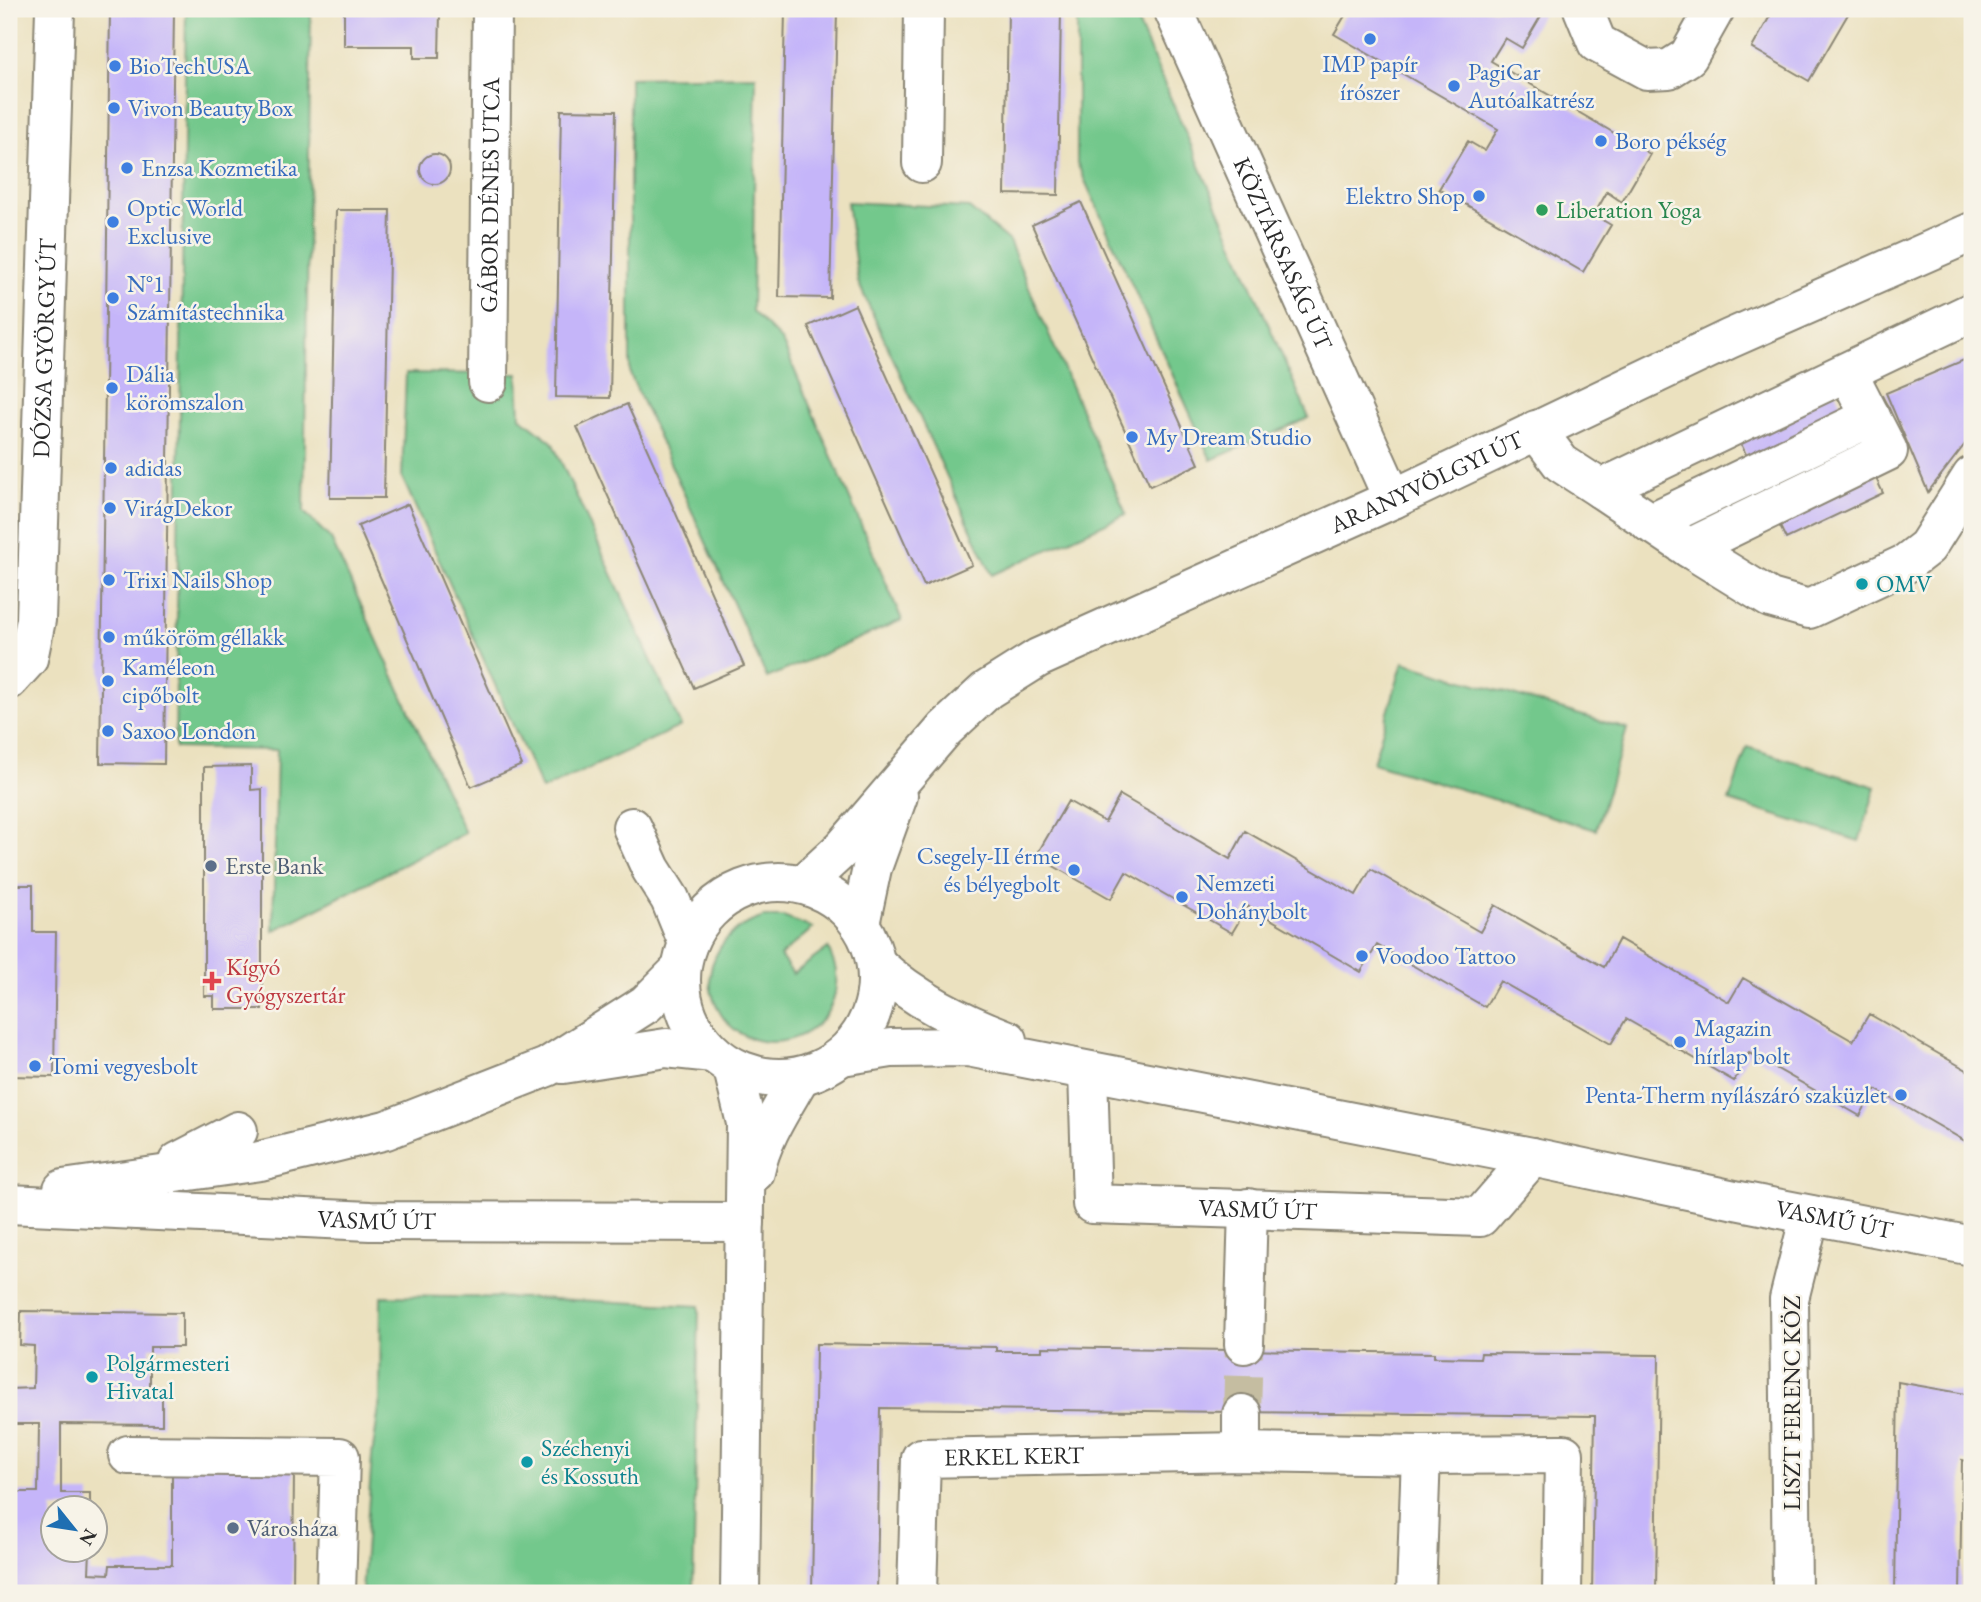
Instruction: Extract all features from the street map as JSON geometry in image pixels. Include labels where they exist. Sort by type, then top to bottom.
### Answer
[{"type":"street","name":"DÓZSA GYÖRGY ÚT","points":[[9,680],[28,659],[36,620],[55,9]]},
{"type":"street","name":"GÁBOR DÉNES UTCA","points":[[488,382],[492,9]]},
{"type":"street","points":[[922,163],[924,9]]},
{"type":"street","name":"KÖZTÁRSASÁG ÚT","points":[[1173,9],[1393,499]]},
{"type":"street","points":[[1583,9],[1597,43],[1647,70],[1669,69],[1688,57],[1715,9]]},
{"type":"street","name":"ARANYVÖLGYI ÚT","points":[[804,884],[843,848],[944,729],[987,690],[1038,658],[1393,499],[1729,339],[1972,232]]},
{"type":"street","points":[[1601,489],[1972,312]]},
{"type":"street","points":[[1689,548],[1888,451],[1848,373]]},
{"type":"street","points":[[1650,523],[1871,417]]},
{"type":"street","points":[[1536,430],[1561,463],[1650,523],[1769,598],[1809,609],[1905,564],[1927,547],[1972,476]]},
{"type":"street","name":"ARANYVÖLGYI ÚT","points":[[860,924],[872,868],[908,770]]},
{"type":"street","points":[[632,827],[651,870],[670,899],[684,957],[682,1003],[694,1031],[723,1061],[746,1123],[740,1593]]},
{"type":"street","points":[[651,870],[696,888],[734,892]]},
{"type":"street","points":[[9,1197],[260,1161],[386,1130],[547,1067],[646,1004],[684,957],[709,910],[734,892],[757,883],[780,881],[804,884],[826,893],[845,906],[860,924],[873,948],[877,974],[874,1008],[858,1038],[842,1056],[823,1068],[800,1077],[769,1079],[723,1061],[666,1048],[547,1067]]},
{"type":"street","name":"VASMŰ ÚT","points":[[876,964],[899,985],[933,1006],[971,1025],[1088,1071]]},
{"type":"street","name":"VASMŰ ÚT","points":[[842,1056],[891,1048],[968,1047],[1972,1246]]},
{"type":"street","name":"VASMŰ ÚT","points":[[1088,1071],[1091,1204],[1479,1217],[1532,1157]]},
{"type":"street","points":[[745,1222],[759,1153],[800,1077]]},
{"type":"street","points":[[151,1176],[239,1131]]},
{"type":"street","name":"VASMŰ ÚT","points":[[9,1204],[370,1221],[745,1222]]},
{"type":"street","points":[[1244,1344],[1248,1208]]},
{"type":"street","name":"LISZT FERENC KÖZ","points":[[1792,1593],[1789,1299],[1810,1215]]},
{"type":"street","points":[[1242,1414],[1242,1452]]},
{"type":"street","name":"ERKEL KERT","points":[[917,1593],[921,1458],[1242,1452],[1564,1454],[1562,1593]]},
{"type":"street","points":[[128,1455],[340,1457],[336,1593]]},
{"type":"street","points":[[1416,1593],[1421,1455]]},
{"type":"green space","points":[[186,9],[311,9],[304,512],[331,539],[465,833],[273,931],[277,750],[175,748]]},
{"type":"green space","points":[[1077,9],[1132,9],[1309,418],[1211,460],[1077,163]]},
{"type":"green space","points":[[756,76],[752,311],[782,341],[902,620],[767,678],[630,374],[630,78]]},
{"type":"green space","points":[[847,202],[969,208],[1009,241],[1126,514],[992,575],[858,282]]},
{"type":"green space","points":[[406,373],[518,374],[520,417],[552,442],[681,726],[542,790],[402,477]]},
{"type":"green space","points":[[1403,662],[1627,729],[1596,830],[1373,763]]},
{"type":"green space","points":[[1747,747],[1876,787],[1859,841],[1729,801]]},
{"type":"green space","points":[[764,917],[783,917],[813,928],[780,956],[793,974],[828,948],[836,970],[834,998],[824,1017],[808,1032],[788,1040],[767,1042],[746,1036],[728,1023],[715,1002],[711,989],[712,965],[725,940],[746,924]]},
{"type":"green space","points":[[381,1296],[533,1298],[699,1306],[693,1593],[362,1593],[372,1456],[380,1401]]},
{"type":"building","points":[[110,9],[174,9],[164,764],[100,763]]},
{"type":"building","points":[[344,9],[448,9],[448,12],[440,12],[439,58],[414,58],[414,46],[344,46]]},
{"type":"building","points":[[1008,9],[1061,9],[1058,195],[1005,194]]},
{"type":"building","points":[[1349,9],[1545,9],[1522,48],[1505,38],[1491,61],[1650,154],[1622,202],[1607,192],[1594,215],[1611,225],[1583,272],[1439,189],[1468,141],[1485,151],[1498,129],[1334,34]]},
{"type":"building","points":[[1774,9],[1851,9],[1809,81],[1752,48]]},
{"type":"building","points":[[785,10],[837,11],[830,298],[779,297]]},
{"type":"building","points":[[561,110],[616,111],[610,398],[556,397]]},
{"type":"building","points":[[435,154],[446,158],[450,169],[446,180],[435,184],[424,180],[420,169],[424,158]]},
{"type":"building","points":[[1081,202],[1199,464],[1150,486],[1032,225]]},
{"type":"building","points":[[336,210],[390,210],[384,498],[330,498]]},
{"type":"building","points":[[855,305],[972,565],[924,586],[808,326]]},
{"type":"building","points":[[1964,360],[1972,376],[1972,435],[1928,492],[1886,393]]},
{"type":"building","name":"OMV","points":[[1831,383],[1883,493],[1786,539],[1734,429]]},
{"type":"building","points":[[627,404],[744,666],[694,688],[577,427]]},
{"type":"building","points":[[408,504],[522,765],[471,787],[358,526]]},
{"type":"building","points":[[251,766],[251,790],[262,789],[262,1009],[214,1009],[214,996],[204,996],[204,767]]},
{"type":"building","points":[[1120,795],[1230,859],[1245,831],[1356,895],[1371,869],[1480,932],[1495,905],[1604,967],[1619,939],[1729,1002],[1743,978],[1853,1041],[1869,1014],[1972,1073],[1972,1145],[1875,1089],[1860,1116],[1749,1053],[1734,1081],[1626,1019],[1611,1044],[1500,981],[1485,1007],[1377,945],[1361,972],[1248,906],[1232,933],[1126,872],[1111,899],[1036,856],[1068,801],[1105,822]]},
{"type":"building","points":[[10,885],[33,885],[33,932],[56,932],[54,1077],[9,1076]]},
{"type":"building","points":[[21,1311],[182,1313],[182,1347],[150,1347],[150,1391],[162,1391],[162,1425],[61,1424],[61,1493],[90,1494],[38,1494],[38,1564],[89,1564],[89,1573],[109,1574],[110,1565],[172,1565],[172,1465],[294,1467],[293,1593],[9,1593],[9,1492],[38,1492],[39,1424],[9,1424],[9,1389],[33,1388],[34,1346],[20,1345]]},
{"type":"building","points":[[816,1344],[996,1347],[996,1351],[1042,1351],[1042,1347],[1434,1353],[1434,1357],[1480,1358],[1481,1353],[1659,1355],[1656,1593],[1592,1593],[1595,1416],[880,1408],[877,1593],[812,1593]]},
{"type":"building","points":[[1898,1382],[1972,1395],[1972,1462],[1962,1460],[1960,1593],[1895,1593]]},
{"type":"tunnel","points":[[1242,1414],[1244,1344]]},
{"type":"place","name":"IMP papír írószer","points":[[1370,39]]},
{"type":"place","name":"BioTechUSA","points":[[115,66]]},
{"type":"place","name":"PagiCar Autóalkatrész","points":[[1454,86]]},
{"type":"place","name":"Vivon Beauty Box","points":[[114,108]]},
{"type":"place","name":"Boro pékség","points":[[1601,141]]},
{"type":"place","name":"Enzsa Kozmetika","points":[[127,168]]},
{"type":"place","name":"Elektro Shop","points":[[1479,196]]},
{"type":"place","name":"Liberation Yoga","points":[[1542,210]]},
{"type":"place","name":"Optic World Exclusive","points":[[113,222]]},
{"type":"place","name":"N°1 Számítástechnika","points":[[113,298]]},
{"type":"place","name":"Dália körömszalon","points":[[112,388]]},
{"type":"place","name":"My Dream Studio","points":[[1132,437]]},
{"type":"place","name":"adidas","points":[[111,468]]},
{"type":"place","name":"VirágDekor","points":[[110,508]]},
{"type":"place","name":"Trixi Nails Shop","points":[[109,580]]},
{"type":"place","name":"OMV","points":[[1862,584]]},
{"type":"place","name":"műköröm géllakk","points":[[109,637]]},
{"type":"place","name":"Kaméleon cipőbolt","points":[[108,681]]},
{"type":"place","name":"Saxoo London","points":[[108,731]]},
{"type":"place","name":"Erste Bank","points":[[211,866]]},
{"type":"place","name":"Csegely-II érme és bélyegbolt","points":[[1074,870]]},
{"type":"place","name":"Nemzeti Dohánybolt","points":[[1182,897]]},
{"type":"place","name":"Voodoo Tattoo","points":[[1362,956]]},
{"type":"place","name":"Kígyó Gyógyszertár","points":[[212,981]]},
{"type":"place","name":"Magazin hírlap bolt","points":[[1680,1042]]},
{"type":"place","name":"Tomi vegyesbolt","points":[[35,1066]]},
{"type":"place","name":"Penta-Therm nyílászáró szaküzlet","points":[[1901,1095]]},
{"type":"place","name":"Polgármesteri Hivatal","points":[[92,1377]]},
{"type":"place","name":"Széchenyi és Kossuth","points":[[527,1462]]},
{"type":"place","name":"Városháza","points":[[233,1528]]}]
